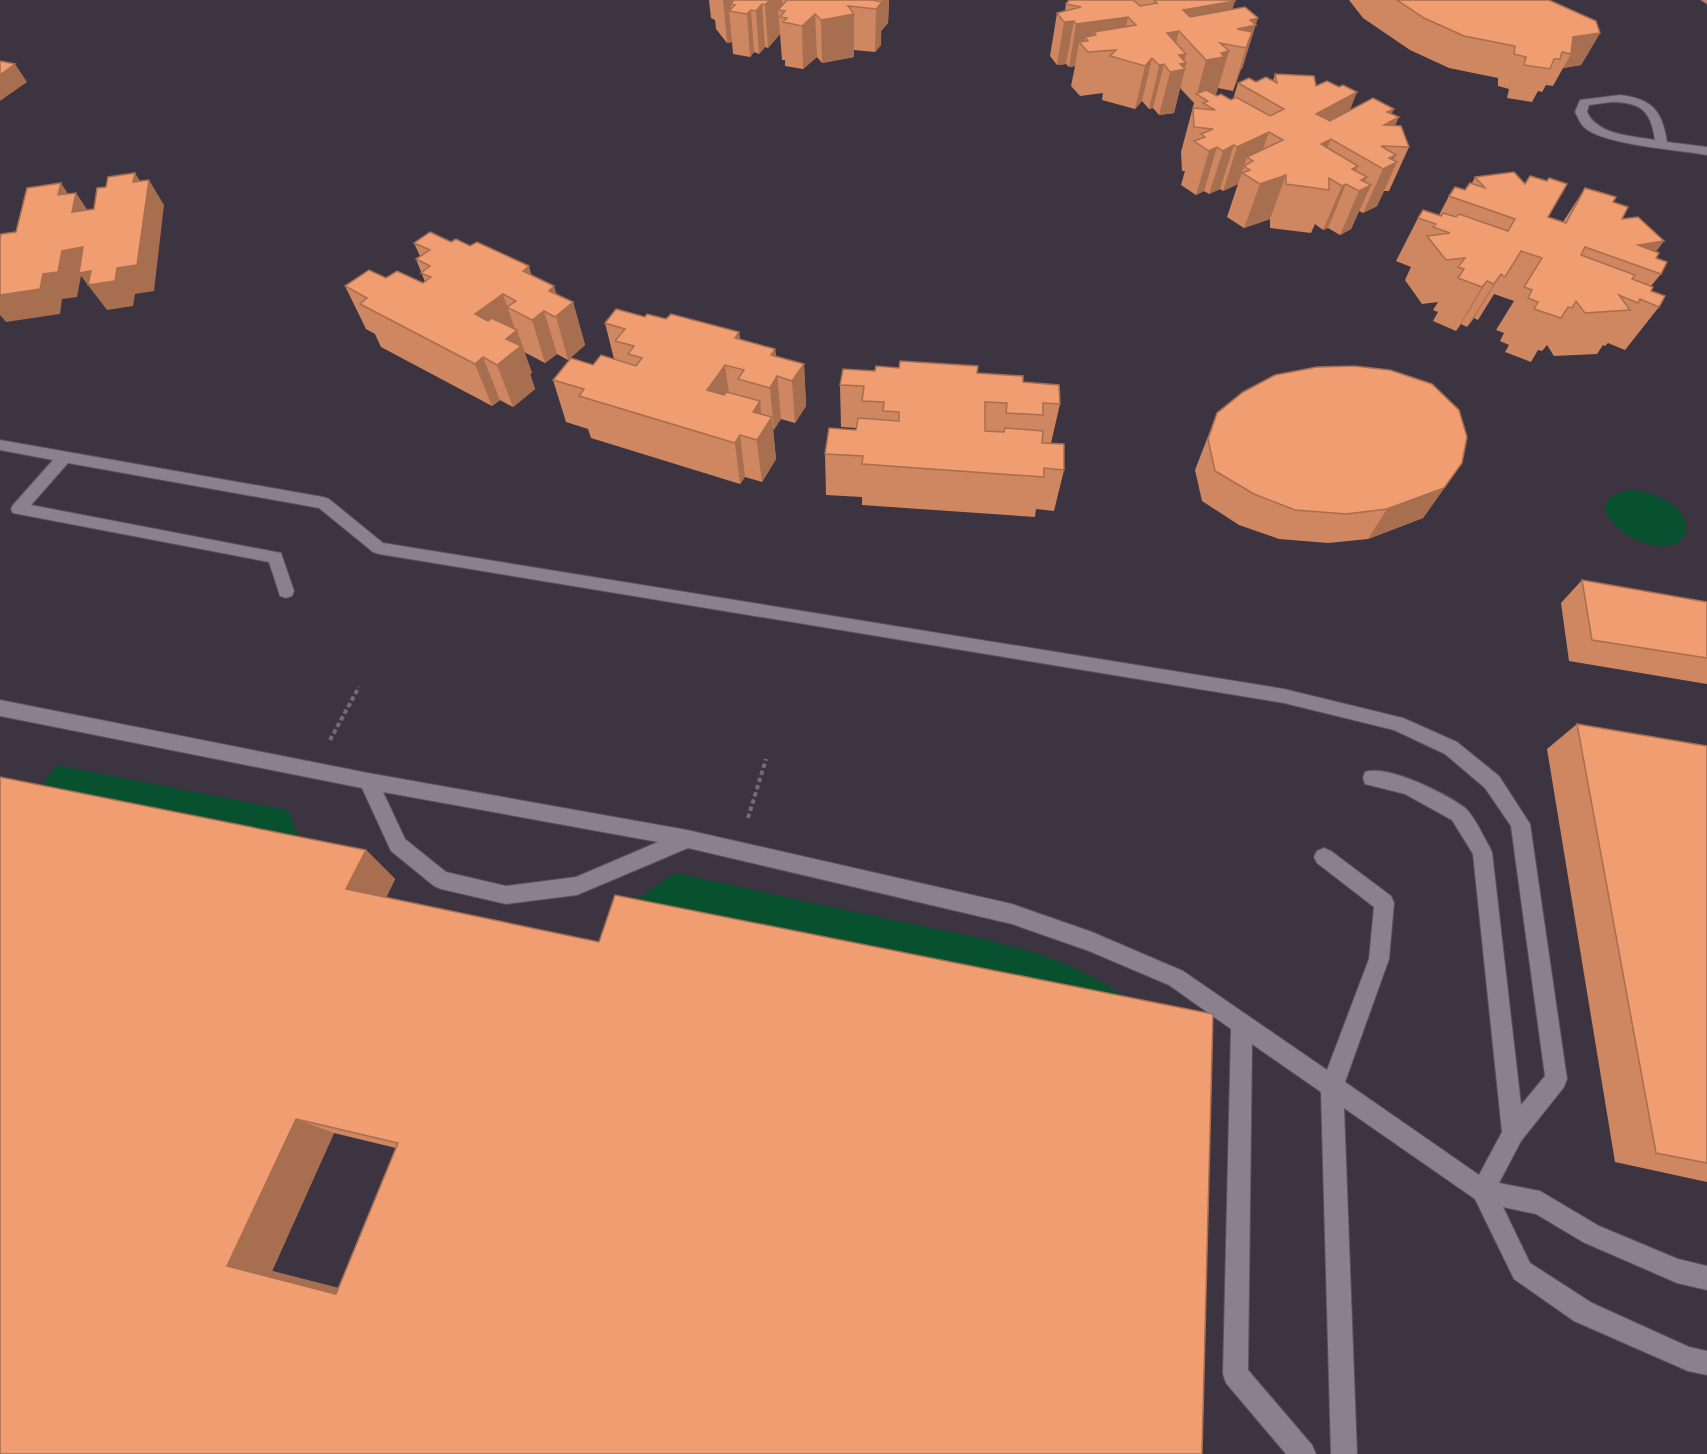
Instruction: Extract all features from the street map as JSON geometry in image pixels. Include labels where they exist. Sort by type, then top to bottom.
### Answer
[{"type":"lane","points":[[1662,144],[1659,125],[1652,111],[1631,100],[1608,98],[1584,102],[1581,112],[1587,125],[1606,134],[1662,144],[1707,151]]},
{"type":"lane","points":[[0,445],[323,503],[379,548],[1284,696],[1397,723],[1451,748],[1492,782],[1520,824],[1556,1079],[1513,1133],[1483,1191]]},
{"type":"lane","points":[[65,456],[20,509],[275,558],[286,591]]},
{"type":"lane","points":[[0,708],[368,781],[687,839],[1022,917],[1092,942],[1176,978],[1483,1191],[1540,1203],[1591,1234],[1677,1271],[1707,1278]]},
{"type":"lane","points":[[1372,778],[1408,787],[1459,814],[1482,852],[1513,1133]]},
{"type":"lane","points":[[368,781],[399,845],[441,880],[506,895],[577,886],[687,839]]},
{"type":"lane","points":[[1324,857],[1384,903],[1379,959],[1332,1087],[1344,1454]]},
{"type":"lane","points":[[1242,1024],[1235,1374],[1303,1454]]},
{"type":"lane","points":[[1483,1191],[1522,1271],[1583,1312],[1689,1359],[1707,1363]]},
{"type":"path","points":[[314,770],[359,687]]},
{"type":"path","points":[[739,850],[766,759]]},
{"type":"green space","points":[[1632,490],[1657,496],[1678,510],[1686,524],[1686,531],[1680,541],[1667,546],[1644,543],[1619,529],[1610,520],[1606,510],[1607,501],[1615,494]]},
{"type":"green space","points":[[57,765],[288,810],[301,843],[36,793]]},
{"type":"green space","points":[[675,873],[1015,947],[1077,969],[1131,1003],[630,904]]},
{"type":"building","points":[[734,0],[770,0],[756,11],[751,10],[747,14],[729,11],[735,5],[731,4]]},
{"type":"building","points":[[787,0],[882,2],[876,9],[848,6],[854,14],[821,20],[815,14],[802,26],[783,22],[787,18],[780,17],[785,11],[778,10]]},
{"type":"building","points":[[1069,0],[1133,0],[1140,6],[1157,3],[1154,0],[1233,0],[1235,1],[1183,10],[1190,17],[1245,7],[1258,18],[1250,20],[1256,25],[1237,29],[1252,32],[1246,48],[1220,43],[1229,51],[1221,53],[1224,57],[1206,60],[1179,31],[1167,33],[1186,54],[1179,55],[1186,63],[1180,64],[1185,69],[1170,72],[1164,64],[1159,65],[1152,58],[1145,66],[1110,56],[1116,50],[1088,52],[1079,42],[1088,41],[1085,37],[1096,35],[1094,32],[1136,25],[1128,17],[1076,24],[1074,21],[1064,22],[1057,13],[1081,7],[1066,4]]},
{"type":"building","points":[[1397,0],[1549,0],[1596,21],[1600,33],[1573,37],[1571,54],[1562,52],[1560,59],[1554,59],[1550,69],[1524,65],[1526,57],[1514,54],[1515,46],[1464,36],[1424,18]]},
{"type":"building","points":[[0,61],[15,64],[0,75]]},
{"type":"building","points":[[1275,74],[1314,76],[1316,86],[1327,81],[1357,92],[1316,114],[1330,121],[1373,98],[1394,109],[1387,112],[1399,117],[1384,125],[1401,126],[1409,147],[1381,146],[1396,155],[1389,158],[1397,162],[1383,169],[1331,139],[1321,144],[1358,166],[1352,169],[1367,177],[1361,180],[1371,185],[1359,191],[1346,184],[1342,186],[1329,178],[1329,190],[1286,184],[1286,175],[1260,184],[1242,173],[1250,170],[1244,166],[1253,161],[1247,157],[1283,140],[1269,132],[1223,151],[1217,147],[1209,151],[1194,141],[1205,137],[1201,134],[1213,129],[1194,127],[1193,108],[1215,110],[1203,103],[1208,101],[1196,94],[1206,90],[1217,96],[1221,94],[1231,100],[1236,97],[1270,116],[1284,109],[1238,83],[1249,78],[1256,82],[1266,77],[1277,83]]},
{"type":"building","points":[[1514,172],[1525,184],[1530,176],[1547,181],[1549,178],[1567,184],[1548,217],[1566,223],[1585,188],[1616,197],[1613,202],[1628,207],[1622,219],[1638,217],[1664,241],[1638,245],[1659,253],[1656,258],[1667,262],[1661,274],[1585,247],[1581,255],[1635,275],[1632,279],[1653,287],[1651,291],[1665,296],[1659,307],[1640,299],[1638,303],[1619,295],[1630,310],[1585,313],[1576,301],[1572,308],[1568,307],[1561,318],[1534,309],[1538,302],[1528,298],[1532,290],[1524,287],[1542,258],[1521,251],[1505,277],[1501,274],[1494,284],[1487,281],[1482,287],[1458,278],[1464,269],[1458,267],[1465,258],[1446,260],[1427,236],[1450,233],[1433,227],[1436,224],[1418,218],[1423,210],[1441,216],[1443,213],[1456,217],[1459,214],[1508,231],[1515,219],[1449,196],[1455,187],[1465,190],[1470,183],[1485,188],[1475,177]]},
{"type":"building","points":[[135,173],[133,182],[149,180],[137,265],[117,268],[115,281],[88,285],[91,271],[79,273],[83,247],[62,251],[58,272],[43,274],[40,289],[0,295],[1,234],[16,232],[27,188],[61,183],[58,195],[76,193],[72,212],[94,209],[97,188],[106,187],[108,177]]},
{"type":"building","points":[[430,232],[451,242],[456,239],[470,246],[477,242],[529,266],[523,271],[554,286],[549,291],[573,302],[555,317],[544,311],[532,320],[507,307],[516,301],[503,294],[475,314],[488,321],[491,318],[517,330],[506,339],[521,346],[497,365],[483,357],[475,364],[360,304],[367,298],[345,286],[369,270],[386,278],[397,271],[423,283],[431,277],[421,273],[430,266],[416,259],[430,250],[414,243]]},
{"type":"building","points":[[616,309],[645,317],[647,314],[666,319],[671,314],[739,332],[735,338],[775,349],[771,355],[804,364],[792,381],[777,376],[770,388],[738,379],[744,370],[725,365],[707,390],[724,395],[727,392],[760,401],[753,412],[772,417],[757,440],[740,435],[735,443],[579,396],[584,389],[553,380],[571,358],[593,365],[601,355],[636,366],[642,358],[628,354],[634,346],[615,341],[625,329],[605,323]]},
{"type":"building","points":[[900,361],[978,366],[977,373],[1023,376],[1023,382],[1059,385],[1060,404],[1043,403],[1043,415],[1006,413],[1007,403],[985,402],[985,431],[1004,432],[1005,428],[1043,431],[1042,443],[1064,444],[1064,470],[1044,468],[1044,477],[862,464],[863,456],[825,454],[829,428],[856,430],[858,418],[899,421],[899,412],[883,411],[884,402],[862,401],[864,386],[840,385],[843,369],[875,371],[876,366],[899,368]]},
{"type":"building","points":[[1354,366],[1390,370],[1432,384],[1459,410],[1467,437],[1462,463],[1444,488],[1387,509],[1346,514],[1295,510],[1254,494],[1215,471],[1208,439],[1217,413],[1243,392],[1275,375],[1317,367]]},
{"type":"building","points":[[1582,580],[1707,602],[1707,658],[1592,640]]},
{"type":"building","points":[[1577,724],[1707,746],[1707,1163],[1656,1153]]},
{"type":"building","points":[[0,777],[366,850],[346,889],[599,942],[615,895],[1213,1014],[1202,1454],[0,1454]],"holes":[[[296,1119],[398,1143],[336,1294],[227,1266]]]}]
